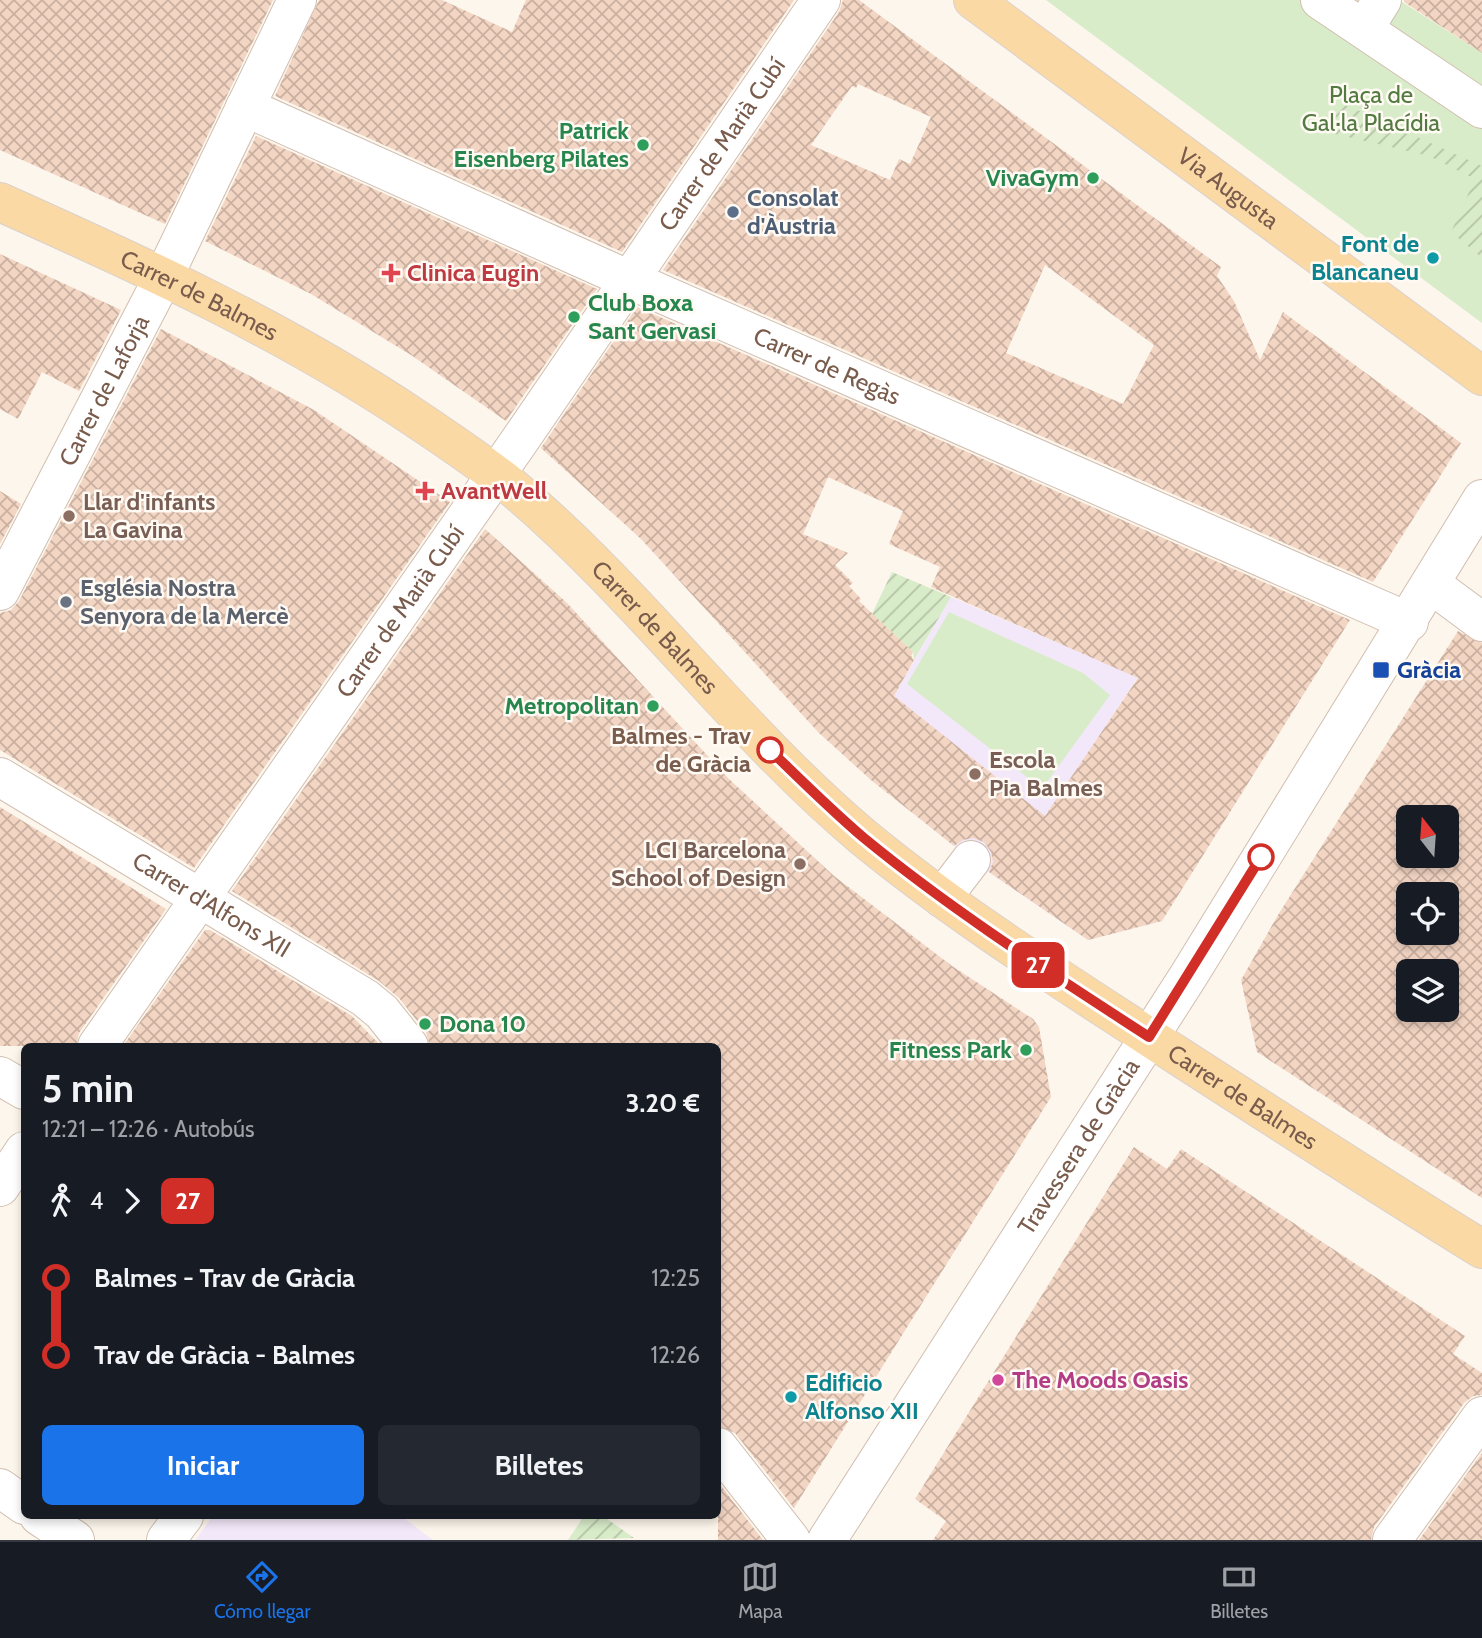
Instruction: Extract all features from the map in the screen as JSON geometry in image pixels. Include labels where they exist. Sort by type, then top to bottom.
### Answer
[{"type":"main road","name":"Via Augusta","points":[[973,0],[1482,376]]},
{"type":"main road","name":"Carrer de Balmes","points":[[0,202],[164,276],[259,323],[332,365],[496,475],[584,552],[647,615],[758,739],[830,808],[942,898],[1041,968],[1482,1249]]},
{"type":"street","name":"Carrer de Laforja","points":[[0,591],[164,276],[297,0]]},
{"type":"street","points":[[1320,0],[1373,15],[1482,109]]},
{"type":"street","name":"Carrer de Marià Cubí","points":[[99,1043],[496,475],[628,279],[715,171],[807,34]]},
{"type":"street","name":"Carrer de Regàs","points":[[245,107],[628,279],[1409,622]]},
{"type":"street","name":"Travessera de Gràcia","points":[[827,1540],[1149,1037],[1409,622],[1482,499]]},
{"type":"street","points":[[1432,584],[1482,622]]},
{"type":"street","name":"Carrer d'Alfons XII","points":[[0,777],[365,998],[382,1012],[407,1043]]},
{"type":"street","points":[[942,898],[971,860]]},
{"type":"street","points":[[0,1076],[21,1088]]},
{"type":"street","points":[[0,1187],[21,1156]]},
{"type":"street","points":[[1392,1540],[1482,1416]]},
{"type":"street","points":[[721,1451],[791,1540]]},
{"type":"street","points":[[0,1488],[21,1503]]},
{"type":"street","points":[[44,1519],[75,1540]]},
{"type":"street","points":[[166,1540],[182,1519]]},
{"type":"shaded area","name":"Escola Pia Balmes","points":[[951,597],[1138,677],[1078,768],[1162,921],[1088,940],[971,860],[854,765]]},
{"type":"shaded area","points":[[211,1519],[405,1519],[433,1540],[195,1540]]},
{"type":"green space","name":"Plaça de Gal·la Placídia","points":[[1046,0],[1399,0],[1482,53],[1482,323]]},
{"type":"green space","points":[[1339,102],[1482,166],[1482,258],[1451,232],[1475,179],[1429,156],[1331,133]]},
{"type":"green space","points":[[892,572],[951,597],[914,660],[913,652],[878,619],[870,618]]},
{"type":"green space","points":[[949,612],[1083,673],[1110,695],[1042,789],[907,684]]},
{"type":"green space","points":[[582,1519],[607,1519],[634,1538],[568,1540]]},
{"type":"building","points":[[0,0],[273,0],[165,224],[0,150]]},
{"type":"building","points":[[319,0],[442,0],[512,32],[526,0],[794,0],[622,252],[275,96]]},
{"type":"building","points":[[843,0],[859,0],[1221,267],[1217,276],[1234,301],[1260,360],[1283,312],[1461,443],[1373,582],[663,270],[839,12]],"holes":[[[858,84],[931,117],[910,164],[899,159],[890,180],[811,145],[852,86],[856,88]],[[1045,265],[1154,345],[1123,404],[1006,353]]]},
{"type":"building","points":[[1482,0],[1482,53],[1404,2]]},
{"type":"building","points":[[256,136],[597,289],[506,421],[411,355],[311,294],[205,241]]},
{"type":"building","points":[[0,254],[121,310],[79,391],[42,372],[18,419],[0,409]]},
{"type":"building","points":[[637,307],[1350,620],[1162,921],[1088,940],[989,872],[993,862],[991,852],[984,842],[973,838],[954,846],[871,780],[819,733],[641,539],[541,448]],"holes":[[[828,477],[903,511],[889,544],[940,567],[931,587],[1138,678],[1045,816],[894,696],[914,660],[911,656],[913,652],[859,601],[861,599],[849,586],[853,583],[835,565],[848,553],[803,534]]]},
{"type":"building","points":[[161,329],[314,410],[450,502],[194,868],[0,750],[0,613],[11,610],[19,601]]},
{"type":"building","points":[[0,491],[21,504],[0,544]]},
{"type":"building","points":[[485,529],[567,603],[729,779],[834,876],[952,966],[1033,1019],[1039,1027],[1051,1097],[794,1508],[735,1433],[721,1427],[721,1043],[429,1043],[426,1032],[399,998],[379,981],[232,891]]},
{"type":"building","points":[[1458,631],[1482,643],[1482,1198],[1257,1052],[1241,980],[1278,915]]},
{"type":"building","points":[[0,807],[166,909],[79,1033],[77,1043],[21,1043],[21,1046],[0,1046]]},
{"type":"building","points":[[205,930],[210,930],[352,1016],[378,1043],[125,1043]]},
{"type":"building","points":[[1134,1147],[1167,1169],[1181,1149],[1465,1336],[1453,1354],[1482,1373],[1482,1395],[1473,1396],[1464,1403],[1374,1527],[1371,1540],[933,1540],[946,1521],[915,1499]]},
{"type":"building","points":[[1482,1453],[1482,1540],[1419,1540]]},
{"type":"building","points":[[721,1486],[763,1540],[718,1540],[718,1519],[721,1519]]},
{"type":"bus line","name":"27","points":[[770,750],[830,808],[923,883],[1041,968],[1149,1037],[1261,857]]},
{"type":"place","name":"Patrick Eisenberg Pilates","points":[[643,145]]},
{"type":"place","name":"VivaGym","points":[[1093,178]]},
{"type":"place","name":"Consolat d'Àustria","points":[[733,212]]},
{"type":"place","name":"Font de Blancaneu","points":[[1433,258]]},
{"type":"place","name":"Clinica Eugin","points":[[391,273]]},
{"type":"place","name":"Club Boxa Sant Gervasi","points":[[574,317]]},
{"type":"place","name":"AvantWell","points":[[425,491]]},
{"type":"place","name":"Llar d'infants La Gavina","points":[[69,516]]},
{"type":"place","name":"Església Nostra Senyora de la Mercè","points":[[66,602]]},
{"type":"place","name":"Gràcia","points":[[1381,670]]},
{"type":"place","name":"Metropolitan","points":[[653,706]]},
{"type":"place","name":"Balmes - Trav de Gràcia","points":[[770,750]]},
{"type":"place","name":"Escola Pia Balmes","points":[[975,774]]},
{"type":"place","name":"LCI Barcelona School of Design","points":[[800,864]]},
{"type":"place","name":"Dona 10","points":[[425,1024]]},
{"type":"place","name":"Fitness Park","points":[[1026,1050]]},
{"type":"place","name":"The Moods Oasis","points":[[998,1380]]},
{"type":"place","name":"Edificio Alfonso XII","points":[[791,1397]]}]
